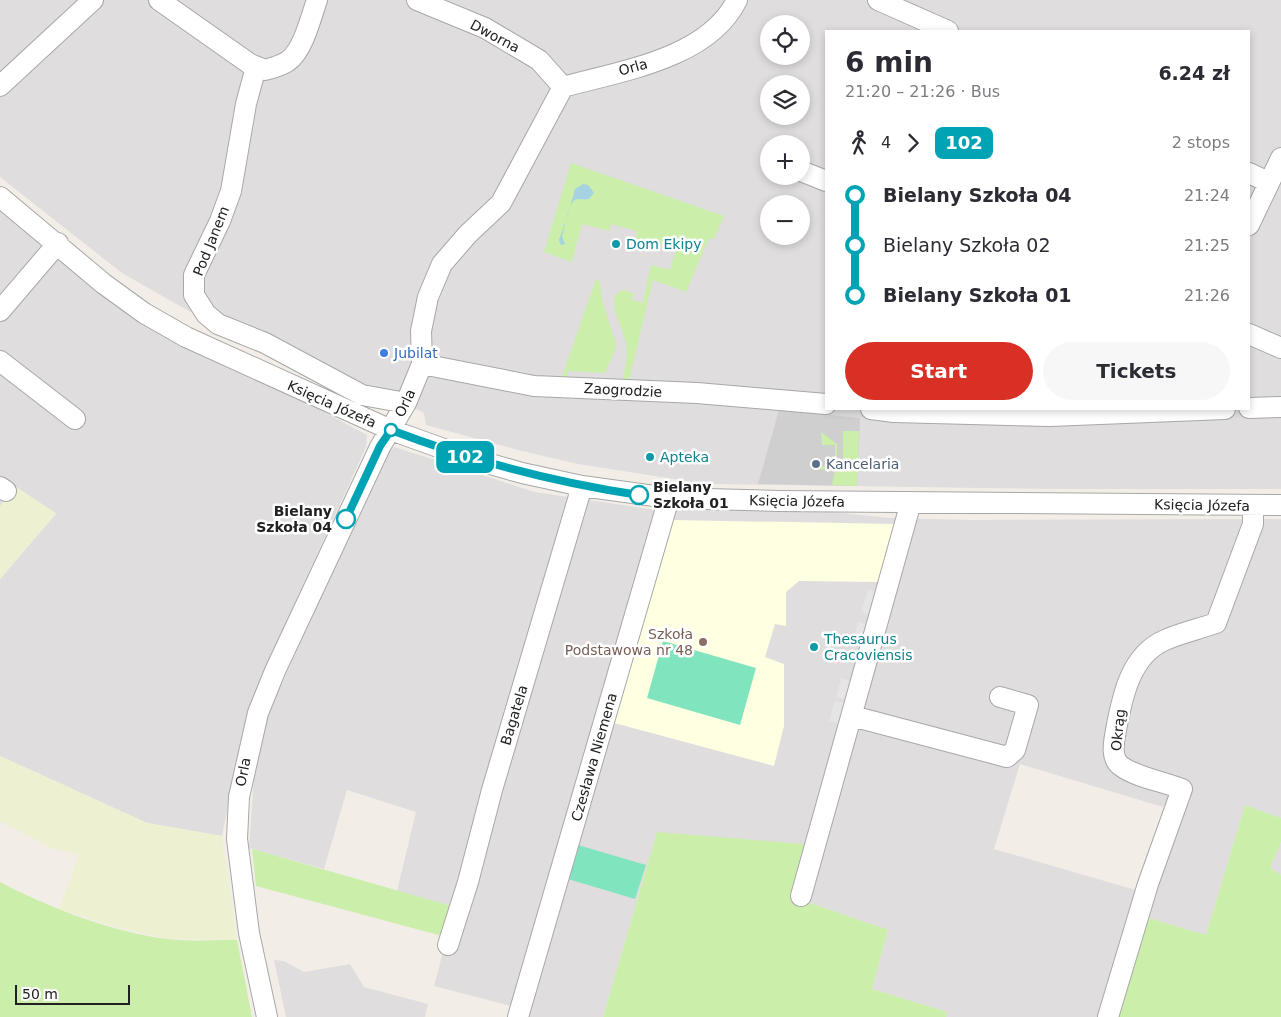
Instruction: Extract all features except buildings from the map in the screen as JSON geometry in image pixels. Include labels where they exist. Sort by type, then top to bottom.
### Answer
[{"type":"street","points":[[0,86],[93,0]]},
{"type":"street","points":[[158,0],[256,67],[265,70],[289,61],[306,34],[317,0]]},
{"type":"street","name":"Dworna","points":[[417,0],[485,28],[539,60],[563,88]]},
{"type":"street","name":"Orla","points":[[267,1017],[249,933],[237,838],[239,796],[249,746],[258,713],[274,671],[380,446],[406,403],[422,364],[421,331],[428,297],[442,264],[468,234],[501,203],[563,88],[676,54],[709,35],[730,13],[737,0]]},
{"type":"street","points":[[878,0],[946,30]]},
{"type":"street","name":"Pod Janem","points":[[256,67],[246,104],[231,191],[220,221],[194,275],[194,295],[206,314],[218,324],[264,343],[362,396],[406,403]]},
{"type":"street","points":[[1250,223],[1281,158]]},
{"type":"street","points":[[1250,173],[1268,182]]},
{"type":"street","points":[[810,175],[825,182]]},
{"type":"street","name":"Księcia Józefa","points":[[0,197],[58,243],[112,290],[144,313],[186,337],[391,430],[466,457],[522,473],[582,486],[669,498],[1281,505]]},
{"type":"street","points":[[0,311],[58,243]]},
{"type":"street","points":[[1250,334],[1281,348]]},
{"type":"street","points":[[0,361],[75,419]]},
{"type":"street","name":"Zaogrodzie","points":[[422,364],[534,386],[697,393],[825,404]]},
{"type":"street","points":[[1250,408],[1281,406]]},
{"type":"street","points":[[879,410],[1050,416],[1200,410]]},
{"type":"street","name":"Bagatela","points":[[448,945],[468,882],[492,790],[582,486]]},
{"type":"street","name":"Czesława Niemena","points":[[518,1017],[669,498]]},
{"type":"street","points":[[800,896],[852,716],[910,502]]},
{"type":"street","name":"Okrąg","points":[[1108,1017],[1148,884],[1182,788],[1134,773],[1118,763],[1113,751],[1122,696],[1139,664],[1162,641],[1216,623],[1253,524],[1253,506]]},
{"type":"street","points":[[852,716],[1007,757],[1015,750],[1028,705],[1000,697]]},
{"type":"shaded area","points":[[0,0],[1281,0],[1281,489],[1057,489],[706,484],[578,464],[426,425],[424,413],[288,346],[194,314],[122,273],[0,177]]},
{"type":"shaded area","points":[[0,209],[101,292],[367,435],[366,447],[271,656],[245,722],[222,836],[147,823],[0,756],[0,579],[56,514],[16,487],[0,506]]},
{"type":"shaded area","points":[[779,410],[860,418],[857,486],[758,484]]},
{"type":"shaded area","points":[[394,447],[535,492],[656,510],[680,505],[794,508],[890,518],[973,520],[1281,519],[1281,818],[1245,805],[1206,935],[1145,917],[1178,786],[1163,807],[1020,764],[994,849],[1139,891],[1104,1017],[946,1017],[947,1012],[872,989],[888,930],[790,896],[657,832],[603,1017],[527,1017],[515,1007],[434,986],[455,907],[397,891],[416,812],[347,790],[324,869],[249,848],[254,776],[263,730],[384,457]]},
{"type":"shaded area","points":[[16,487],[56,513],[0,579],[0,506]]},
{"type":"shaded area","name":"Szkoła Podstawowa nr 48","points":[[671,520],[898,524],[881,582],[799,581],[786,592],[786,626],[775,624],[765,657],[784,664],[784,726],[774,766],[614,723],[613,718]]},
{"type":"shaded area","points":[[868,589],[879,593],[873,615],[861,612]]},
{"type":"shaded area","points":[[858,622],[870,625],[866,638],[854,635]]},
{"type":"shaded area","points":[[841,678],[853,682],[847,700],[836,697]]},
{"type":"shaded area","points":[[835,701],[846,704],[840,724],[829,721]]},
{"type":"shaded area","points":[[0,756],[147,823],[222,836],[237,940],[167,939],[119,928],[59,909],[79,855],[51,848],[0,821]]},
{"type":"shaded area","points":[[1281,842],[1281,875],[1270,868]]},
{"type":"shaded area","points":[[274,960],[284,961],[304,972],[350,964],[364,987],[428,1004],[425,1017],[286,1017]]},
{"type":"green space","points":[[571,163],[724,216],[714,239],[709,238],[686,292],[653,280],[629,380],[623,379],[627,348],[614,305],[615,298],[618,293],[624,290],[634,294],[632,300],[643,303],[651,265],[670,270],[676,249],[636,238],[637,231],[611,224],[609,231],[582,224],[572,262],[544,252]]},
{"type":"green space","points":[[596,279],[600,282],[602,300],[616,344],[615,350],[605,373],[568,371],[567,377],[562,377]]},
{"type":"green space","points":[[843,431],[859,431],[857,486],[832,485],[834,473],[843,469]]},
{"type":"green space","points":[[821,432],[837,444],[837,467],[819,470],[820,466],[835,466],[835,445],[822,445]]},
{"type":"green space","points":[[663,641],[756,668],[740,725],[647,698]]},
{"type":"green space","points":[[1245,805],[1281,818],[1281,842],[1270,868],[1281,875],[1281,1017],[1113,1017],[1145,917],[1206,935]]},
{"type":"green space","points":[[657,832],[804,844],[790,896],[888,930],[872,989],[947,1012],[946,1017],[603,1017]]},
{"type":"green space","points":[[578,845],[646,865],[635,899],[568,879]]},
{"type":"green space","points":[[252,849],[455,907],[446,937],[256,886]]},
{"type":"green space","points":[[0,882],[39,901],[82,918],[126,931],[176,940],[237,940],[252,1017],[0,1017]]},
{"type":"water","points":[[583,184],[588,185],[594,193],[589,199],[577,199],[571,204],[575,189]]},
{"type":"water","points":[[566,219],[562,236],[565,244],[561,245],[559,240]]},
{"type":"bus line","name":"102","points":[[346,519],[380,446],[391,430],[466,457],[522,473],[582,486],[639,495]]},
{"type":"place","name":"Dom Ekipy","points":[[616,244]]},
{"type":"place","name":"Jubilat","points":[[384,353]]},
{"type":"place","name":"Apteka","points":[[650,457]]},
{"type":"place","name":"Kancelaria","points":[[816,464]]},
{"type":"place","name":"Bielany Szkoła 01","points":[[639,495]]},
{"type":"place","name":"Bielany Szkoła 04","points":[[346,519]]},
{"type":"place","name":"Szkoła Podstawowa nr 48","points":[[703,642]]},
{"type":"place","name":"Thesaurus Cracoviensis","points":[[814,647]]}]
